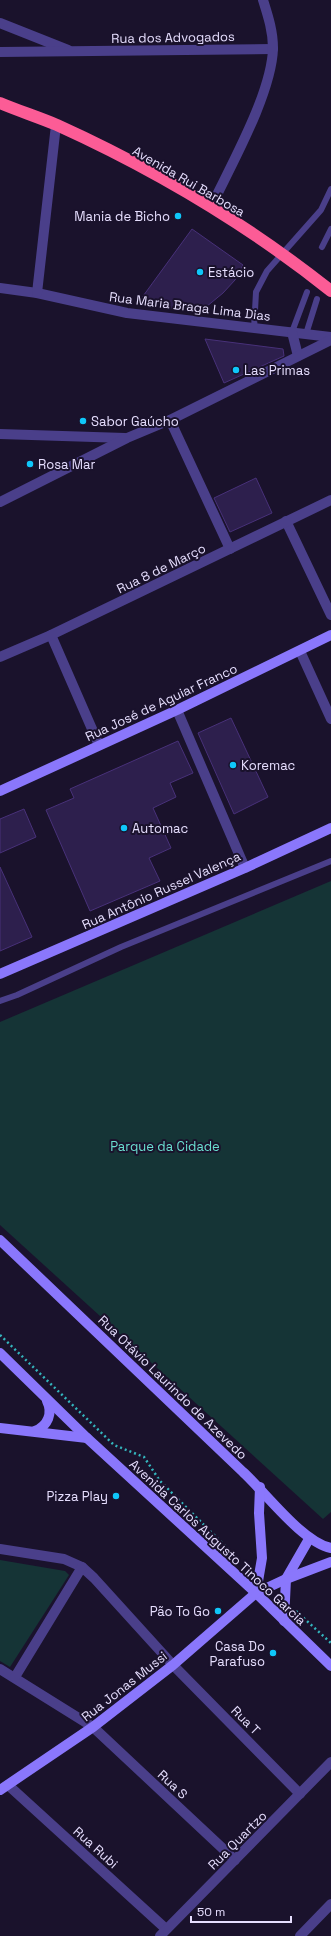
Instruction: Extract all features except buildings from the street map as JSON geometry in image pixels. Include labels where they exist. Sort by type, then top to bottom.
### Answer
[{"type":"highway","name":"Avenida Rui Barbosa","points":[[0,104],[56,125],[151,172],[211,207],[301,267],[331,291]]},
{"type":"street","points":[[211,207],[255,113],[268,77],[273,49],[271,25],[263,0]]},
{"type":"street","name":"Rua dos Advogados","points":[[0,23],[73,52]]},
{"type":"street","name":"Rua dos Advogados","points":[[0,52],[273,49]]},
{"type":"street","points":[[37,293],[56,125]]},
{"type":"street","name":"Rua Maria Braga Lima Dias","points":[[0,288],[37,293],[127,314],[292,332],[331,339]]},
{"type":"street","points":[[292,332],[298,356]]},
{"type":"street","points":[[0,502],[127,438],[170,420],[331,339]]},
{"type":"street","points":[[170,420],[230,549]]},
{"type":"street","points":[[0,434],[127,438]]},
{"type":"street","name":"Rua 8 de Março","points":[[0,657],[51,635],[331,500]]},
{"type":"street","points":[[286,521],[331,615]]},
{"type":"street","points":[[51,635],[99,745]]},
{"type":"street","name":"Rua José de Aguiar Franco","points":[[0,791],[178,710],[331,635]]},
{"type":"street","points":[[300,651],[331,719]]},
{"type":"street","points":[[178,710],[245,868]]},
{"type":"street","name":"Rua Antônio Russel Valença","points":[[0,974],[245,868],[331,828]]},
{"type":"street","name":"Rua Otávio Laurindo de Azevedo","points":[[0,1240],[260,1487],[309,1539],[322,1546],[331,1548]]},
{"type":"street","points":[[0,1353],[45,1398],[50,1406],[48,1420],[43,1427],[35,1431]]},
{"type":"street","name":"Avenida Carlos Augusto Tinoco Garcia","points":[[45,1398],[256,1593],[331,1666]]},
{"type":"street","points":[[0,1428],[87,1438]]},
{"type":"street","points":[[256,1593],[262,1558],[259,1513],[260,1487]]},
{"type":"street","points":[[284,1621],[286,1579],[309,1539]]},
{"type":"street","name":"Rua T","points":[[0,1549],[64,1559],[82,1567],[94,1578],[173,1665],[300,1794]]},
{"type":"street","name":"Rua Jonas Mussi","points":[[4,1787],[93,1727],[173,1665],[256,1593],[286,1579],[331,1562]]},
{"type":"street","points":[[15,1677],[82,1567]]},
{"type":"street","name":"Rua S","points":[[0,1669],[93,1727],[235,1860]]},
{"type":"street","name":"Rua Quartzo","points":[[163,1933],[331,1762]]},
{"type":"street","name":"Rua Rubi","points":[[4,1787],[163,1933]]},
{"type":"street","points":[[300,1936],[331,1904]]},
{"type":"lane","points":[[254,329],[256,292],[267,271],[321,210],[331,189]]},
{"type":"lane","points":[[322,247],[331,229]]},
{"type":"lane","points":[[292,332],[307,292]]},
{"type":"lane","points":[[306,334],[317,299]]},
{"type":"lane","points":[[0,1001],[17,995],[121,948],[331,861]]},
{"type":"path","points":[[0,1336],[114,1445],[144,1457],[160,1481],[236,1558]]},
{"type":"path","points":[[285,1602],[331,1643]]},
{"type":"green space","name":"Parque da Cidade","points":[[331,881],[331,1512],[323,1519],[0,1225],[0,1022]]},
{"type":"green space","points":[[0,1560],[65,1571],[69,1575],[10,1667],[0,1661]]},
{"type":"place","name":"Mania de Bicho","points":[[178,216]]},
{"type":"place","name":"Estácio","points":[[200,272]]},
{"type":"place","name":"Las Primas","points":[[236,370]]},
{"type":"place","name":"Sabor Gaúcho","points":[[83,421]]},
{"type":"place","name":"Rosa Mar","points":[[30,464]]},
{"type":"place","name":"Koremac","points":[[233,765]]},
{"type":"place","name":"Automac","points":[[124,828]]},
{"type":"place","name":"Pizza Play","points":[[116,1496]]},
{"type":"place","name":"Pão To Go","points":[[218,1611]]},
{"type":"place","name":"Casa Do Parafuso","points":[[273,1653]]}]
